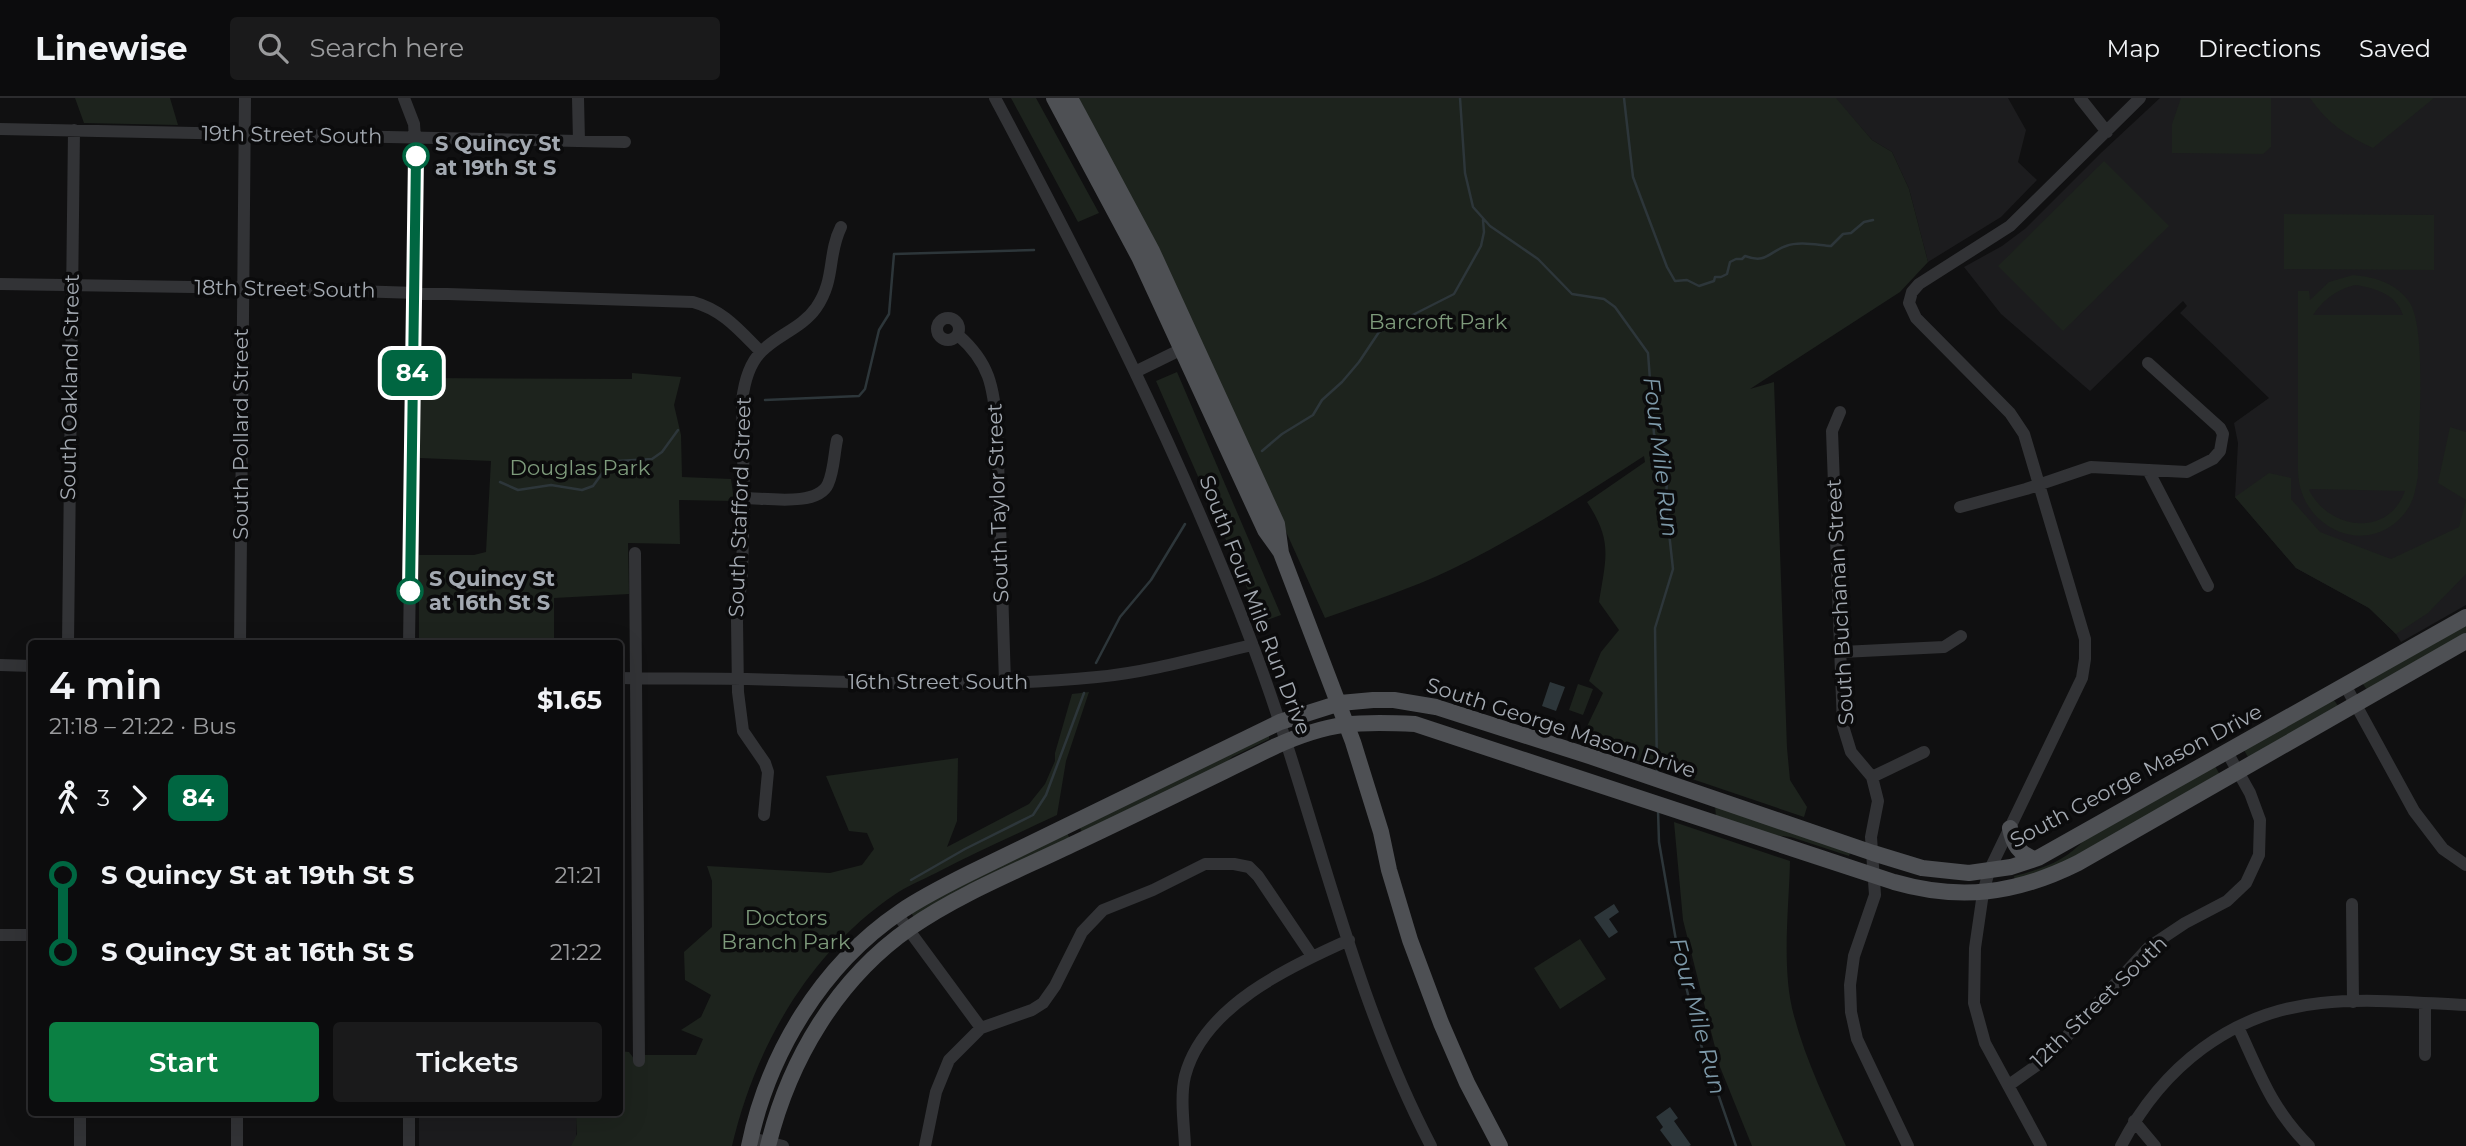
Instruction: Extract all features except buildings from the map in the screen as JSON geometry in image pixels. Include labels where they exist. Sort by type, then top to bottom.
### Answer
[{"type":"main road","name":"South Four Mile Run Drive","points":[[1054,98],[1189,346],[1277,524],[1281,553],[1347,723],[1381,832],[1405,924],[1432,1000],[1467,1083],[1500,1146]]},
{"type":"main road","name":"South Four Mile Run Drive","points":[[1070,98],[1152,251],[1189,346]]},
{"type":"main road","name":"South George Mason Drive","points":[[750,1142],[769,1077],[808,1005],[845,960],[897,914],[932,892],[1280,722],[1340,703],[1394,700],[1436,707],[1609,762],[1922,868],[1945,872],[1989,871],[2035,859],[2466,617]]},
{"type":"main road","name":"South George Mason Drive","points":[[774,1145],[793,1072],[817,1028],[841,993],[867,965],[910,928],[966,896],[1286,741],[1328,726],[1347,723],[1415,724],[1875,876],[1933,891],[1983,893],[2011,889],[2058,873],[2466,641]]},
{"type":"main road","points":[[1070,824],[1078,842]]},
{"type":"main road","points":[[2010,828],[2012,840],[2019,850],[2035,859]]},
{"type":"main road","name":"South Four Mile Run Drive","points":[[1381,832],[1397,866],[1450,1020],[1474,1078],[1510,1146]]},
{"type":"street","name":"South Pollard Street","points":[[240,640],[245,98]]},
{"type":"street","points":[[404,98],[414,124],[409,640]]},
{"type":"street","points":[[578,98],[579,141]]},
{"type":"street","name":"South Four Mile Run Drive","points":[[995,98],[1135,372],[1193,499],[1280,722],[1388,1057],[1431,1146]]},
{"type":"street","points":[[2080,98],[2107,132]]},
{"type":"street","points":[[2041,1146],[1985,1043],[1974,1003],[1975,948],[1989,871],[2082,678],[2085,659],[2082,628],[2024,434],[2010,413],[1916,318],[1909,303],[1912,292],[1919,284],[2010,226],[2140,98]]},
{"type":"street","name":"19th Street South","points":[[0,129],[625,142]]},
{"type":"street","name":"South Oakland Street","points":[[68,640],[74,130]]},
{"type":"street","name":"South Stafford Street","points":[[764,815],[768,772],[765,763],[743,731],[737,679],[737,621],[742,574],[744,498],[743,393],[749,371],[761,352],[796,328],[815,310],[826,291],[831,275],[835,239],[841,227]]},
{"type":"street","name":"18th Street South","points":[[0,284],[413,292],[693,302],[709,306],[726,316],[761,352]]},
{"type":"street","name":"South Taylor Street","points":[[958,335],[972,347],[983,362],[993,386],[1005,683]]},
{"type":"street","points":[[1135,372],[1189,346]]},
{"type":"street","points":[[1960,508],[2091,467],[2187,472],[2213,459],[2220,452],[2223,434],[2214,421],[2148,363]]},
{"type":"street","name":"South Buchanan Street","points":[[1840,412],[1832,431],[1843,726],[1851,752],[1872,777]]},
{"type":"street","points":[[744,498],[807,499],[824,492],[829,482],[836,440]]},
{"type":"street","points":[[2148,472],[2208,586]]},
{"type":"street","points":[[635,553],[639,1061]]},
{"type":"street","points":[[1842,652],[1944,647],[1961,636]]},
{"type":"street","name":"16th Street South","points":[[623,678],[941,685],[1005,683],[1099,677],[1161,667],[1252,645]]},
{"type":"street","points":[[0,665],[28,666]]},
{"type":"street","points":[[2346,685],[2414,811],[2443,849],[2466,865]]},
{"type":"street","points":[[1908,1146],[1857,1039],[1851,1012],[1850,985],[1854,956],[1875,895],[1871,837],[1878,801],[1872,777],[1924,752]]},
{"type":"street","name":"12th Street South","points":[[2009,1085],[2047,1058],[2150,947],[2185,923],[2227,901],[2246,883],[2259,856],[2260,820],[2250,793],[2227,752]]},
{"type":"street","points":[[925,1146],[936,1091],[949,1060],[981,1028],[1032,1010],[1043,1003],[1055,986],[1082,932],[1103,910],[1153,890],[1205,864],[1249,867],[1258,876],[1312,956]]},
{"type":"street","points":[[2352,904],[2353,1002]]},
{"type":"street","points":[[897,914],[910,928],[981,1028]]},
{"type":"street","points":[[0,935],[28,935]]},
{"type":"street","points":[[1185,1146],[1184,1079],[1192,1055],[1209,1028],[1253,991],[1312,956],[1349,940]]},
{"type":"street","points":[[2121,1146],[2134,1121],[2164,1081],[2191,1055],[2238,1027],[2292,1007],[2353,1002],[2466,1005]]},
{"type":"street","points":[[2425,1004],[2425,1055]]},
{"type":"street","points":[[2238,1027],[2263,1083],[2288,1125],[2309,1146]]},
{"type":"street","points":[[80,1116],[80,1146]]},
{"type":"street","points":[[237,1116],[237,1146]]},
{"type":"street","points":[[409,1146],[410,1116]]},
{"type":"street","points":[[2134,1121],[2155,1146]]},
{"type":"street","points":[[750,1142],[774,1145]]},
{"type":"shaded area","points":[[1835,98],[2008,98],[2026,130],[2018,162],[2037,180],[2001,217],[1928,262],[1909,189],[1892,152],[1872,140]]},
{"type":"shaded area","points":[[2160,98],[2466,98],[2466,605],[2401,642],[2369,608],[2296,568],[2235,497],[2238,443],[2234,423],[2269,398],[2180,313],[2187,306],[2183,301],[2090,391],[2001,314],[1964,267],[2002,246],[2026,228]]},
{"type":"shaded area","points":[[1550,682],[1565,687],[1556,711],[1542,706]]},
{"type":"shaded area","points":[[1614,904],[1619,912],[1609,919],[1618,932],[1609,938],[1594,917]]},
{"type":"shaded area","points":[[1670,1107],[1678,1118],[1674,1121],[1691,1145],[1672,1146],[1660,1130],[1663,1127],[1656,1117]]},
{"type":"shaded area","points":[[419,1116],[577,1116],[576,1146],[419,1146]]},
{"type":"green space","points":[[75,98],[170,98],[178,125],[84,123]]},
{"type":"green space","points":[[1011,98],[1036,98],[1099,213],[1078,222]]},
{"type":"green space","name":"Barcroft Park","points":[[1079,98],[1836,98],[1872,140],[1892,152],[1909,189],[1928,262],[1900,292],[1750,389],[1774,382],[1787,748],[1790,780],[1807,807],[1804,817],[1580,741],[1603,693],[1589,681],[1601,652],[1619,630],[1599,602],[1605,561],[1604,539],[1587,502],[1645,462],[1644,456],[1549,516],[1450,570],[1325,618],[1185,308]]},
{"type":"green space","points":[[2181,98],[2271,98],[2271,147],[2263,154],[2172,153],[2172,124]]},
{"type":"green space","points":[[2310,98],[2434,98],[2373,148],[2338,128]]},
{"type":"green space","points":[[2104,161],[2169,226],[2063,331],[1998,266]]},
{"type":"green space","points":[[2284,214],[2434,215],[2434,270],[2284,269]]},
{"type":"green space","points":[[2353,275],[2385,282],[2399,290],[2410,303],[2418,336],[2420,412],[2418,476],[2414,495],[2409,507],[2394,524],[2377,533],[2359,536],[2341,532],[2324,523],[2311,510],[2302,492],[2298,471],[2298,291],[2309,291],[2310,300],[2329,282]],"holes":[[[2355,285],[2377,290],[2390,297],[2403,315],[2313,315],[2331,296]],[[2310,489],[2405,491],[2397,506],[2386,516],[2372,522],[2358,523],[2330,514]]]},
{"type":"green space","points":[[1177,372],[1281,615],[1262,622],[1156,381]]},
{"type":"green space","name":"Douglas Park","points":[[632,373],[681,377],[674,405],[681,435],[682,477],[731,479],[734,501],[679,500],[680,544],[628,543],[629,594],[554,598],[554,640],[419,640],[419,555],[474,555],[486,552],[491,461],[420,458],[420,378],[632,379]]},
{"type":"green space","points":[[2450,427],[2466,432],[2466,500],[2438,483]]},
{"type":"green space","points":[[2269,473],[2291,478],[2291,499],[2320,532],[2391,559],[2459,527],[2466,500],[2466,574],[2428,613],[2396,634],[2369,608],[2296,568],[2235,497]]},
{"type":"green space","points":[[2466,623],[2466,635],[2368,691],[2362,683]]},
{"type":"green space","points":[[1578,684],[1593,689],[1583,715],[1569,710]]},
{"type":"green space","name":"Doctors Branch Park","points":[[1089,692],[1066,761],[1057,815],[904,889],[864,918],[836,945],[811,974],[771,1038],[742,1109],[732,1146],[571,1146],[577,1134],[576,1116],[623,1116],[623,1051],[629,1052],[638,1064],[644,1055],[696,1055],[703,1039],[681,1030],[701,1017],[711,995],[685,980],[684,952],[712,927],[712,881],[707,866],[830,873],[862,865],[874,849],[867,833],[849,831],[826,776],[958,758],[957,821],[947,847],[1029,804],[1045,784],[1055,761],[1072,694]]},
{"type":"green space","points":[[2333,699],[2339,707],[2249,759],[2244,750]]},
{"type":"green space","points":[[1269,735],[1269,739],[1232,757],[1218,770],[1083,834],[1079,826]]},
{"type":"green space","points":[[2215,766],[2220,775],[2069,862],[2015,881],[2014,876],[2062,859],[2085,839]]},
{"type":"green space","points":[[1715,805],[1851,850],[1849,856],[1791,837],[1765,834],[1716,817]]},
{"type":"green space","points":[[1674,822],[1790,861],[1787,959],[1790,998],[1811,1066],[1846,1146],[1752,1146],[1720,1067],[1683,920]]},
{"type":"green space","points":[[1067,832],[1070,840],[915,919],[910,911]]},
{"type":"green space","points":[[1580,939],[1606,979],[1560,1009],[1534,968]]},
{"type":"waterway","name":"Four Mile Run","points":[[1460,98],[1465,173],[1473,207],[1490,226],[1538,259],[1572,294],[1604,299],[1615,307],[1648,353],[1654,434],[1667,475],[1666,505],[1673,569],[1655,628],[1657,772]]},
{"type":"waterway","points":[[1624,98],[1633,177],[1667,267],[1675,281],[1687,280],[1699,286],[1727,274],[1730,262],[1745,256],[1763,258],[1780,248],[1797,244],[1831,246],[1843,234],[1851,233],[1864,222],[1873,220]]},
{"type":"waterway","points":[[1262,451],[1282,434],[1313,415],[1322,400],[1359,362],[1379,332],[1454,294],[1481,246],[1483,220]]},
{"type":"waterway","points":[[765,400],[859,396],[865,389],[879,330],[889,314],[894,254],[1034,250]]},
{"type":"waterway","points":[[500,482],[518,490],[551,485],[582,490],[593,486],[609,464],[652,459],[662,452],[678,430]]},
{"type":"waterway","points":[[1096,663],[1120,617],[1151,580],[1185,524]]},
{"type":"waterway","points":[[911,880],[1033,815],[1046,795],[1084,693]]},
{"type":"waterway","name":"Four Mile Run","points":[[1658,810],[1659,842],[1679,958],[1699,1039],[1736,1146]]},
{"type":"bus line","name":"84","points":[[410,591],[416,156]]},
{"type":"place","name":"S Quincy St at 19th St S","points":[[416,156]]},
{"type":"place","name":"S Quincy St at 16th St S","points":[[410,591]]}]
